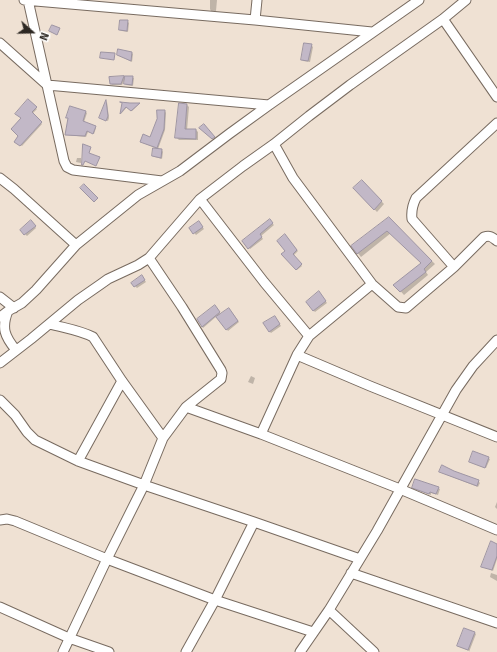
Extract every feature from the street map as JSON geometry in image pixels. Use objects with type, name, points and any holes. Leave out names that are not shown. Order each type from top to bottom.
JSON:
[{"type":"street","points":[[24,0],[255,20],[372,32]]},
{"type":"street","points":[[28,0],[64,161],[67,167],[73,170],[162,182]]},
{"type":"street","points":[[255,20],[257,0]]},
{"type":"street","points":[[0,318],[22,303],[36,290],[76,245],[138,195],[180,171],[269,105],[418,0]]},
{"type":"street","points":[[0,362],[50,324],[78,300],[108,279],[150,258],[200,199],[350,85],[466,0]]},
{"type":"street","points":[[443,18],[497,96]]},
{"type":"street","points":[[0,43],[47,85],[269,105]]},
{"type":"street","points":[[454,267],[412,219],[412,204],[416,198],[497,123]]},
{"type":"street","points":[[274,144],[293,178],[372,284],[398,307],[406,308],[454,267],[484,237],[492,237],[497,241]]},
{"type":"street","points":[[0,178],[76,245]]},
{"type":"street","points":[[200,199],[264,282],[309,336]]},
{"type":"street","points":[[63,652],[144,485],[163,438],[186,407],[221,379],[222,373],[186,313],[150,258]]},
{"type":"street","points":[[261,434],[296,355],[309,336],[372,284]]},
{"type":"street","points":[[0,297],[11,310]]},
{"type":"street","points":[[11,310],[4,320],[4,327],[8,342],[16,350]]},
{"type":"street","points":[[50,324],[86,333],[93,337],[122,381],[163,438]]},
{"type":"street","points":[[300,652],[329,610],[360,559],[456,390],[473,366],[497,340]]},
{"type":"street","points":[[296,355],[497,437]]},
{"type":"street","points":[[78,461],[122,381]]},
{"type":"street","points":[[0,400],[15,415],[27,432],[35,440],[78,461],[360,559]]},
{"type":"street","points":[[186,407],[261,434],[400,489],[497,530]]},
{"type":"street","points":[[0,520],[7,519],[15,521],[107,559],[215,600],[314,632]]},
{"type":"street","points":[[186,652],[215,600],[254,522]]},
{"type":"street","points":[[351,573],[497,623]]},
{"type":"street","points":[[0,607],[69,638],[109,652]]},
{"type":"street","points":[[329,610],[374,652]]},
{"type":"building","points":[[120,20],[128,20],[127,31],[119,30]]},
{"type":"building","points":[[52,25],[60,28],[57,35],[49,31]]},
{"type":"building","points":[[304,43],[312,44],[308,61],[301,60]]},
{"type":"building","points":[[118,49],[132,52],[131,61],[117,55]]},
{"type":"building","points":[[101,52],[115,53],[114,60],[100,58]]},
{"type":"building","points":[[124,76],[121,84],[110,84],[109,77]]},
{"type":"building","points":[[125,76],[133,76],[132,85],[124,84]]},
{"type":"building","points":[[28,99],[37,107],[32,112],[42,122],[20,146],[14,142],[18,136],[11,129],[21,118],[15,114]]},
{"type":"building","points":[[106,100],[108,116],[106,121],[99,118]]},
{"type":"building","points":[[120,102],[140,103],[131,111],[126,107],[120,114],[122,103]]},
{"type":"building","points":[[179,103],[187,104],[185,129],[196,129],[196,139],[175,138]]},
{"type":"building","points":[[70,106],[86,111],[83,121],[96,126],[93,134],[87,131],[85,136],[65,135],[68,118],[66,118]]},
{"type":"building","points":[[157,110],[165,110],[164,129],[157,148],[140,142],[143,134],[150,137],[157,119]]},
{"type":"building","points":[[204,124],[215,137],[212,139],[199,128]]},
{"type":"building","points":[[83,144],[91,147],[89,153],[100,157],[96,166],[85,161],[82,165]]},
{"type":"building","points":[[153,148],[162,149],[161,158],[152,156]]},
{"type":"building","points":[[362,180],[382,201],[374,210],[353,188]]},
{"type":"building","points":[[84,184],[98,198],[94,202],[80,188]]},
{"type":"building","points":[[389,217],[432,261],[424,269],[426,272],[400,292],[393,285],[421,263],[387,231],[357,254],[351,246]]},
{"type":"building","points":[[270,219],[273,223],[260,234],[262,237],[248,249],[242,241]]},
{"type":"building","points":[[31,220],[36,226],[24,235],[20,230]]},
{"type":"building","points":[[199,221],[203,227],[193,234],[189,228]]},
{"type":"building","points":[[285,234],[297,250],[293,254],[302,264],[296,270],[281,254],[285,251],[277,241]]},
{"type":"building","points":[[142,275],[145,280],[134,287],[131,283]]},
{"type":"building","points":[[319,291],[326,301],[313,311],[306,302]]},
{"type":"building","points":[[215,305],[220,312],[202,327],[197,319]]},
{"type":"building","points":[[229,308],[238,321],[226,330],[216,317]]},
{"type":"building","points":[[275,316],[280,324],[269,332],[263,323]]},
{"type":"building","points":[[473,451],[489,457],[485,468],[469,462]]},
{"type":"building","points":[[442,465],[479,480],[477,486],[439,472]]},
{"type":"building","points":[[415,479],[439,487],[436,494],[430,492],[429,494],[412,488]]},
{"type":"building","points":[[491,541],[497,544],[497,556],[492,570],[481,567]]},
{"type":"building","points":[[464,628],[475,632],[468,650],[457,646]]}]
